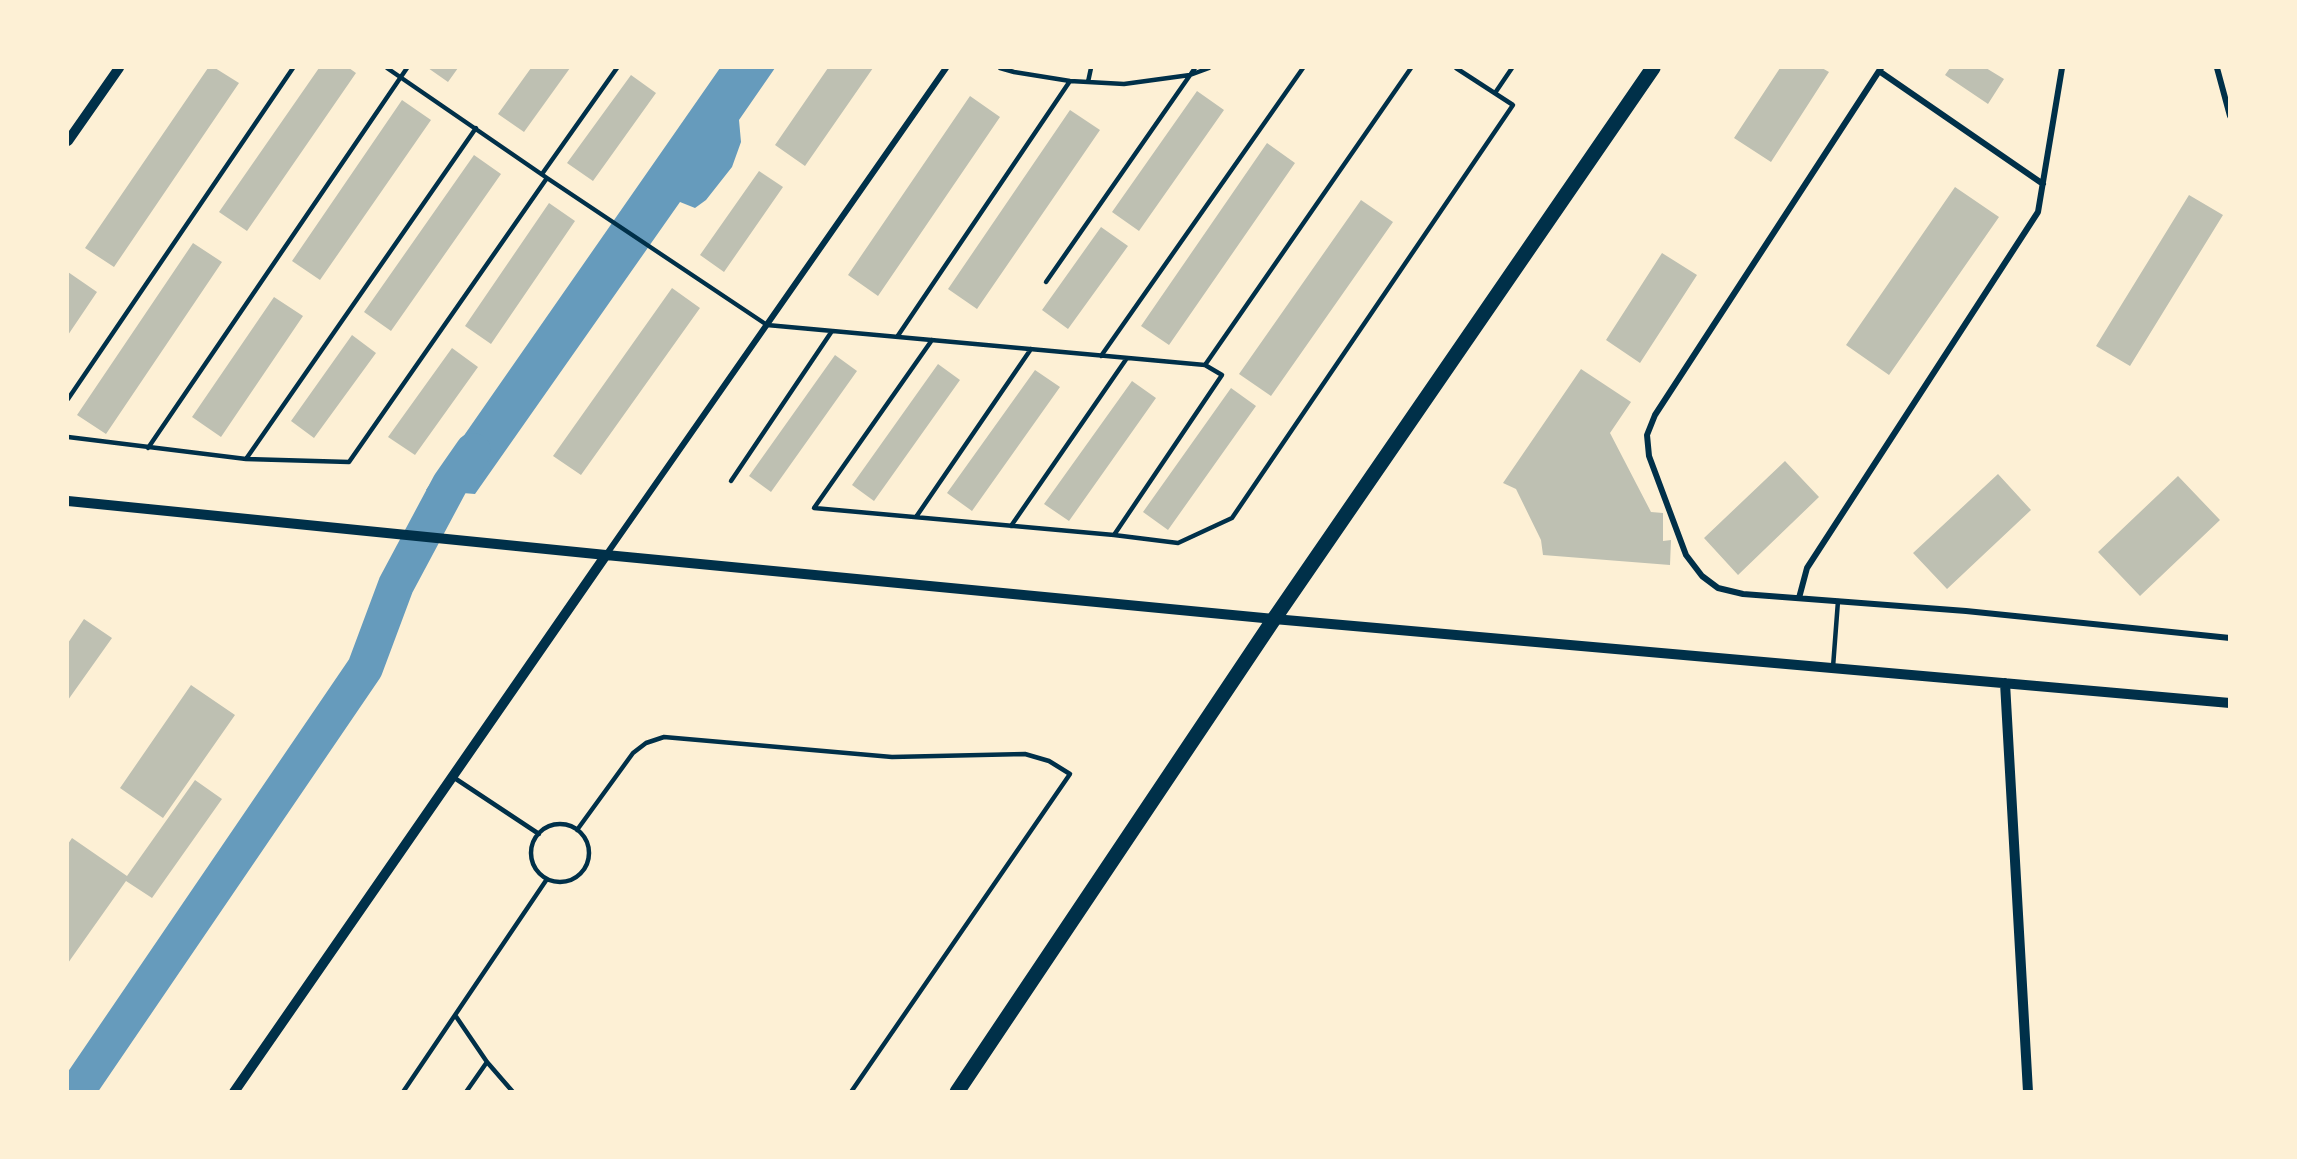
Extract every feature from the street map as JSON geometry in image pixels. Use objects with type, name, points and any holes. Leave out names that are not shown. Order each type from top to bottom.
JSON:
[{"type":"main road","points":[[957,1092],[1274,619],[1653,68]]},
{"type":"street","points":[[68,141],[119,68]]},
{"type":"street","points":[[234,1092],[946,68]]},
{"type":"street","points":[[1799,598],[1807,568],[2038,212],[2062,68]]},
{"type":"street","points":[[2217,68],[2229,116]]},
{"type":"street","points":[[2043,184],[1880,69],[1655,415],[1647,435],[1649,456],[1686,555],[1702,576],[1718,588],[1743,594],[1977,613],[2229,638]]},
{"type":"street","points":[[68,501],[1274,619],[2229,703]]},
{"type":"street","points":[[2005,683],[2028,1092]]},
{"type":"lane","points":[[68,399],[293,68]]},
{"type":"lane","points":[[387,68],[767,325],[1205,366],[1222,375],[1113,535]]},
{"type":"lane","points":[[148,448],[408,68]]},
{"type":"lane","points":[[68,437],[246,459],[349,462],[617,68]]},
{"type":"lane","points":[[1000,68],[1070,81],[1124,84],[1190,75],[1209,68]]},
{"type":"lane","points":[[1088,82],[1091,68]]},
{"type":"lane","points":[[1046,282],[1195,68]]},
{"type":"lane","points":[[1101,356],[1303,68]]},
{"type":"lane","points":[[1205,366],[1411,68]]},
{"type":"lane","points":[[932,340],[814,508],[1178,543],[1232,518],[1513,105],[1456,68]]},
{"type":"lane","points":[[1495,93],[1512,68]]},
{"type":"lane","points":[[897,337],[1070,81]]},
{"type":"lane","points":[[246,459],[476,128]]},
{"type":"lane","points":[[731,481],[832,331]]},
{"type":"lane","points":[[916,517],[1031,349]]},
{"type":"lane","points":[[1011,526],[1127,358]]},
{"type":"lane","points":[[1833,668],[1838,601]]},
{"type":"lane","points":[[578,830],[633,753],[646,743],[664,737],[892,756],[1025,754],[1049,761],[1070,774],[851,1092]]},
{"type":"lane","points":[[452,777],[539,834]]},
{"type":"lane","points":[[556,824],[578,830],[585,837],[589,846],[589,856],[582,873],[564,882],[547,879],[539,873],[531,854],[533,842],[539,834],[556,824]]},
{"type":"lane","points":[[403,1092],[547,879]]},
{"type":"lane","points":[[455,1015],[487,1062],[513,1092]]},
{"type":"lane","points":[[466,1092],[487,1062]]},
{"type":"water","points":[[720,68],[775,68],[739,120],[741,142],[732,167],[706,200],[695,208],[680,202],[475,494],[426,490]]},
{"type":"building","points":[[208,68],[215,68],[239,83],[114,267],[85,248]]},
{"type":"building","points":[[319,68],[349,68],[356,73],[247,231],[219,212]]},
{"type":"building","points":[[428,68],[458,68],[448,82]]},
{"type":"building","points":[[531,68],[570,68],[524,132],[498,114]]},
{"type":"building","points":[[828,68],[873,68],[805,166],[775,145]]},
{"type":"building","points":[[1780,68],[1822,68],[1829,72],[1771,162],[1734,138]]},
{"type":"building","points":[[1950,68],[1986,68],[2004,79],[1988,104],[1945,75]]},
{"type":"building","points":[[631,75],[656,93],[593,181],[567,163]]},
{"type":"building","points":[[1197,91],[1224,110],[1139,231],[1112,212]]},
{"type":"building","points":[[970,96],[1000,117],[878,296],[848,275]]},
{"type":"building","points":[[402,100],[431,120],[320,280],[292,261]]},
{"type":"building","points":[[1070,110],[1100,130],[977,309],[948,289]]},
{"type":"building","points":[[1267,143],[1295,163],[1169,345],[1141,326]]},
{"type":"building","points":[[474,155],[501,174],[391,331],[364,312]]},
{"type":"building","points":[[759,171],[783,187],[724,272],[700,255]]},
{"type":"building","points":[[1955,187],[1999,217],[1889,375],[1846,345]]},
{"type":"building","points":[[2189,195],[2223,215],[2130,366],[2096,346]]},
{"type":"building","points":[[1361,200],[1393,222],[1271,396],[1239,374]]},
{"type":"building","points":[[549,203],[575,221],[491,344],[465,326]]},
{"type":"building","points":[[1101,227],[1128,246],[1068,329],[1042,310]]},
{"type":"building","points":[[193,243],[222,262],[106,434],[77,415]]},
{"type":"building","points":[[1662,253],[1697,275],[1640,363],[1606,340]]},
{"type":"building","points":[[68,272],[97,292],[68,335]]},
{"type":"building","points":[[672,288],[700,308],[581,475],[553,456]]},
{"type":"building","points":[[274,297],[303,316],[221,437],[192,417]]},
{"type":"building","points":[[352,335],[376,353],[314,438],[291,421]]},
{"type":"building","points":[[452,348],[478,367],[415,455],[388,437]]},
{"type":"building","points":[[835,355],[857,371],[771,492],[749,476]]},
{"type":"building","points":[[938,364],[960,380],[874,501],[852,485]]},
{"type":"building","points":[[1581,369],[1631,402],[1610,433],[1651,512],[1663,513],[1663,541],[1671,540],[1670,565],[1543,555],[1541,540],[1516,489],[1503,483]]},
{"type":"building","points":[[1035,370],[1060,387],[972,511],[947,493]]},
{"type":"building","points":[[1132,381],[1156,398],[1069,521],[1044,504]]},
{"type":"building","points":[[1231,388],[1256,406],[1168,530],[1143,512]]},
{"type":"building","points":[[1785,461],[1819,497],[1738,575],[1704,538]]},
{"type":"building","points":[[1998,474],[2031,510],[1947,589],[1913,553]]},
{"type":"building","points":[[2178,476],[2220,520],[2140,596],[2098,552]]},
{"type":"building","points":[[84,619],[112,638],[68,700],[68,643]]},
{"type":"building","points":[[191,685],[235,715],[163,818],[120,788]]},
{"type":"building","points":[[195,780],[222,799],[152,898],[126,881],[68,963],[68,844],[72,838],[127,876]]},
{"type":"waterway","points":[[76,1092],[365,668],[396,585],[450,484],[473,451]]}]
